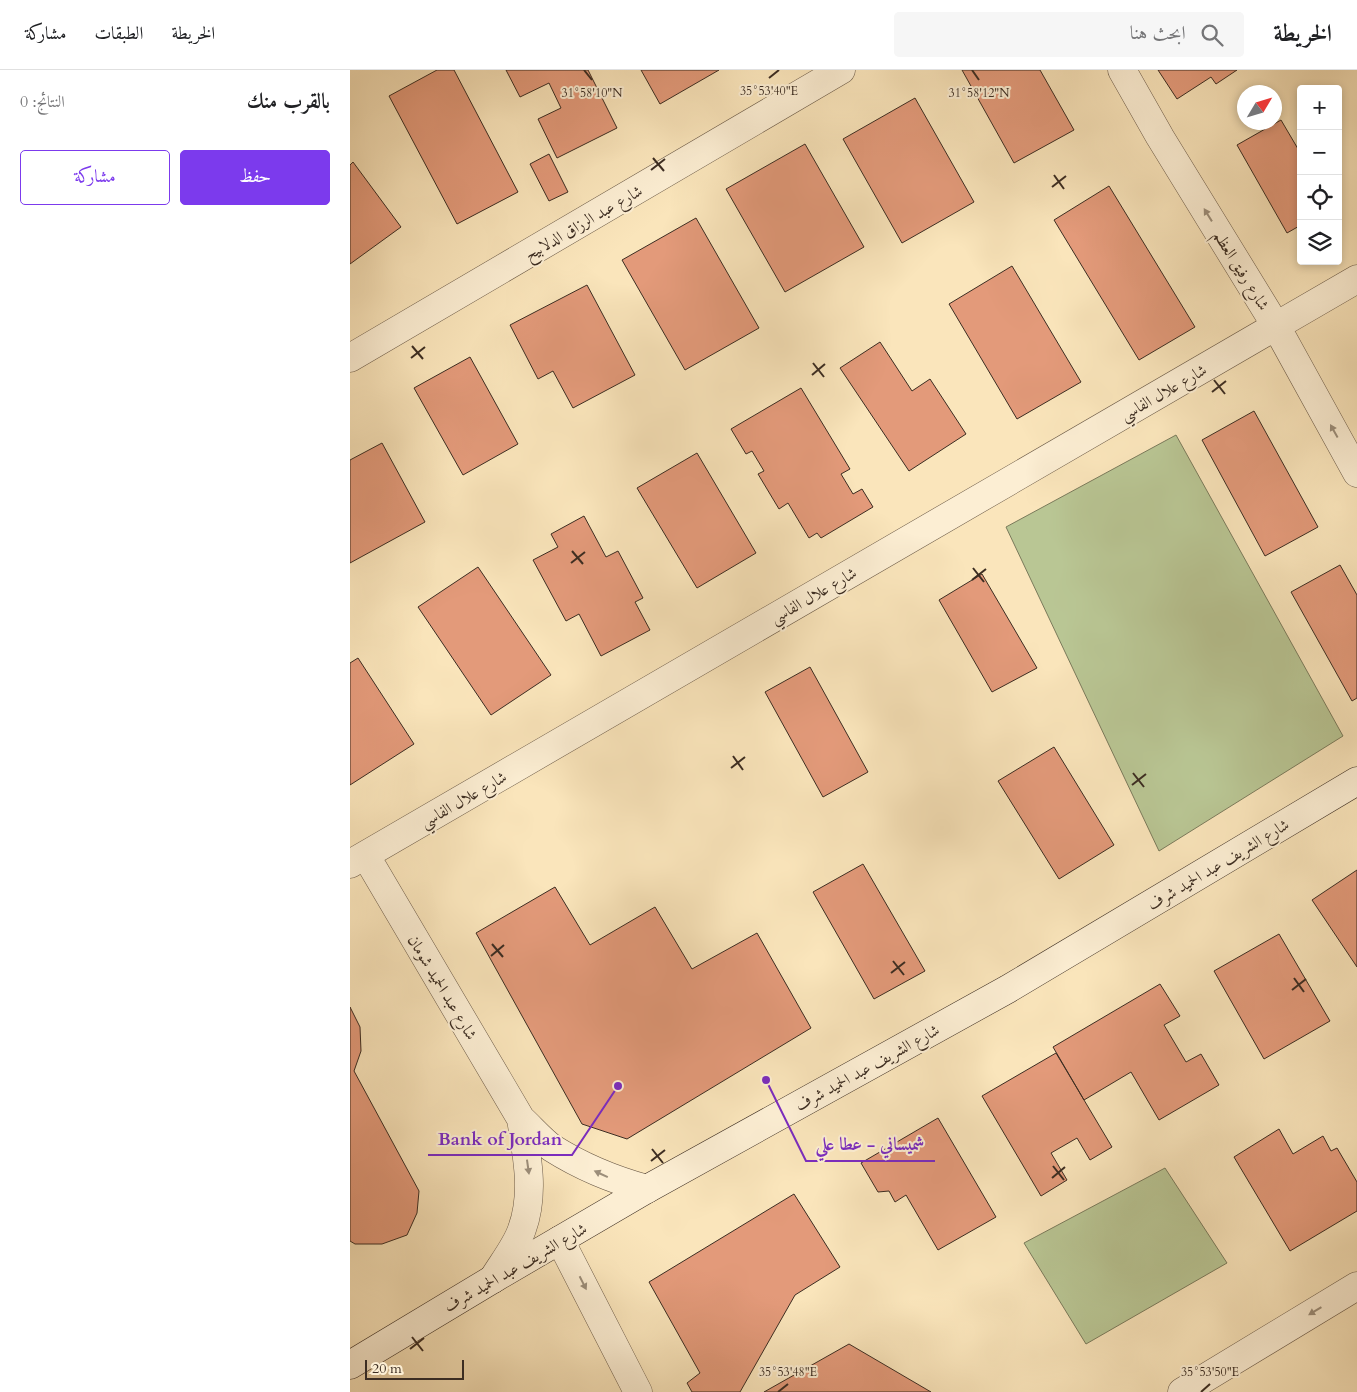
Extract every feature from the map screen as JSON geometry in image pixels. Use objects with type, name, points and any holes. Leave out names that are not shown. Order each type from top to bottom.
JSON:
[{"type":"street","name":"شارع عبد الرزاق الدلابيح","points":[[350,358],[841,70]]},
{"type":"street","name":"شارع رفيق العظم","points":[[1122,70],[1160,137],[1276,326],[1357,474]]},
{"type":"street","name":"شارع علال الفاسي","points":[[358,860],[1357,279]]},
{"type":"street","name":"شارع الشريف عبد الحميد شرف","points":[[350,1365],[647,1189],[1008,989],[1357,781]]},
{"type":"street","name":"شارع عبد الحميد شومان","points":[[358,860],[521,1119],[551,1147],[614,1180],[647,1189]]},
{"type":"street","name":"شارع عبد الحميد شومان","points":[[493,1279],[522,1230],[528,1206],[530,1174],[521,1119]]},
{"type":"street","points":[[560,1240],[638,1392]]},
{"type":"street","points":[[1182,1392],[1357,1286]]},
{"type":"green space","points":[[1176,435],[1343,736],[1159,851],[1006,527]]},
{"type":"green space","points":[[1165,1168],[1227,1263],[1086,1344],[1024,1243]]},
{"type":"building","points":[[437,70],[454,70],[518,192],[457,224],[389,96]]},
{"type":"building","points":[[506,70],[588,70],[617,128],[557,158],[538,119],[561,108],[549,83],[520,97]]},
{"type":"building","points":[[641,70],[719,70],[660,104]]},
{"type":"building","points":[[962,70],[1040,70],[1074,130],[1014,163]]},
{"type":"building","points":[[1158,70],[1237,70],[1216,84],[1211,77],[1177,99]]},
{"type":"building","points":[[915,98],[974,202],[902,243],[843,139]]},
{"type":"building","points":[[1282,122],[1297,147],[1297,227],[1287,233],[1237,145],[1263,130],[1282,130]]},
{"type":"building","points":[[805,144],[864,247],[785,292],[726,189]]},
{"type":"building","points":[[549,154],[568,192],[549,201],[530,164]]},
{"type":"building","points":[[353,162],[401,227],[350,264],[350,165]]},
{"type":"building","points":[[1109,186],[1195,327],[1139,360],[1054,220]]},
{"type":"building","points":[[696,218],[759,328],[685,370],[622,260]]},
{"type":"building","points":[[1012,266],[1081,382],[1017,419],[949,304]]},
{"type":"building","points":[[587,285],[635,375],[573,408],[553,371],[538,379],[510,325]]},
{"type":"building","points":[[880,342],[912,391],[930,379],[966,434],[909,471],[840,368]]},
{"type":"building","points":[[470,357],[518,444],[463,475],[414,388]]},
{"type":"building","points":[[801,388],[850,469],[841,474],[853,494],[862,489],[873,507],[821,538],[817,533],[809,538],[788,503],[779,509],[758,474],[764,471],[752,451],[746,454],[731,429]]},
{"type":"building","points":[[1254,411],[1318,527],[1265,556],[1202,440]]},
{"type":"building","points":[[382,443],[425,522],[350,563],[350,460]]},
{"type":"building","points":[[697,453],[756,553],[697,588],[637,488]]},
{"type":"building","points":[[584,516],[606,557],[618,551],[643,598],[635,602],[650,630],[601,656],[579,614],[566,621],[533,560],[558,547],[551,534]]},
{"type":"building","points":[[1340,565],[1357,595],[1357,698],[1352,701],[1291,592]]},
{"type":"building","points":[[478,567],[551,675],[491,715],[418,607]]},
{"type":"building","points":[[982,574],[1037,668],[992,692],[939,600]]},
{"type":"building","points":[[358,658],[414,744],[350,785],[350,663]]},
{"type":"building","points":[[810,667],[868,772],[823,797],[765,692]]},
{"type":"building","points":[[1054,747],[1114,845],[1059,879],[998,781]]},
{"type":"building","points":[[863,864],[925,971],[874,999],[813,892]]},
{"type":"building","points":[[1357,870],[1357,967],[1312,900]]},
{"type":"building","points":[[555,887],[590,945],[655,907],[692,969],[757,933],[811,1028],[627,1139],[582,1124],[476,933]]},
{"type":"building","points":[[1279,934],[1330,1021],[1264,1059],[1214,971]]},
{"type":"building","points":[[1160,984],[1180,1016],[1164,1025],[1186,1062],[1201,1054],[1219,1085],[1159,1120],[1131,1072],[1084,1100],[1053,1047]]},
{"type":"building","points":[[350,1007],[360,1027],[361,1051],[354,1071],[419,1191],[417,1213],[407,1235],[382,1244],[355,1244],[350,1241]]},
{"type":"building","points":[[1056,1053],[1112,1147],[1090,1160],[1077,1138],[1051,1153],[1067,1180],[1041,1196],[982,1096]]},
{"type":"building","points":[[938,1118],[996,1217],[938,1250],[906,1195],[895,1202],[889,1191],[878,1192],[861,1163]]},
{"type":"building","points":[[1279,1129],[1293,1154],[1323,1136],[1331,1151],[1337,1148],[1357,1182],[1357,1211],[1290,1251],[1234,1157]]},
{"type":"building","points":[[794,1194],[840,1267],[795,1295],[740,1392],[692,1392],[687,1383],[700,1373],[649,1282]]},
{"type":"building","points":[[849,1344],[931,1392],[764,1392]]},
{"type":"place","name":"شميساني - عطا علي","points":[[766,1080]]},
{"type":"place","name":"Bank of Jordan","points":[[618,1086]]}]
